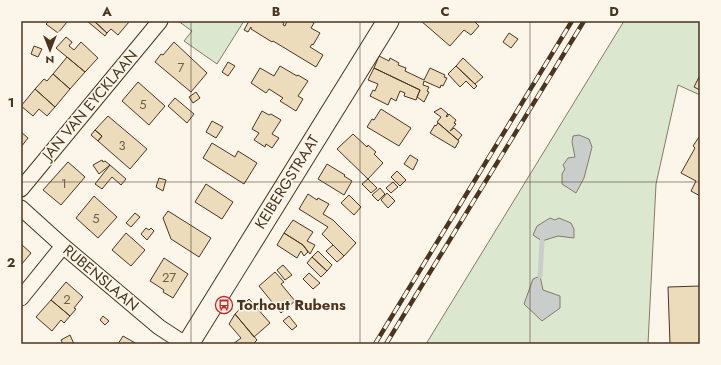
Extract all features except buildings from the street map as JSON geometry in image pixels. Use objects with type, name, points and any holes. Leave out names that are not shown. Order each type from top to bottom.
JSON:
[{"type":"street","name":"JAN VAN EYCKLAAN","points":[[21,189],[160,21]]},
{"type":"street","name":"KEIBERGSTRAAT","points":[[188,344],[388,21]]},
{"type":"street","name":"RUBENSLAAN","points":[[21,208],[63,246],[159,327],[185,344]]},
{"type":"street","points":[[21,298],[63,246]]},
{"type":"green space","points":[[178,21],[244,21],[217,64],[184,41],[192,31]]},
{"type":"green space","points":[[624,21],[700,21],[700,95],[678,85],[656,184],[648,344],[426,344]]},
{"type":"shaded area","points":[[579,135],[589,139],[592,147],[584,178],[576,193],[562,184],[562,174],[565,169],[563,165],[568,158],[575,157],[572,142],[573,136]]},
{"type":"shaded area","points":[[550,218],[555,220],[559,218],[571,223],[574,229],[574,238],[558,236],[542,241],[533,235],[537,226]]},
{"type":"shaded area","points":[[540,276],[543,290],[560,296],[560,308],[542,321],[524,304],[533,279]]},
{"type":"waterway","points":[[540,276],[542,241]]},
{"type":"railway","points":[[375,344],[572,21]]},
{"type":"railway","points":[[386,344],[584,21]]},
{"type":"place","name":"Torhout Rubens","points":[[224,305]]}]
